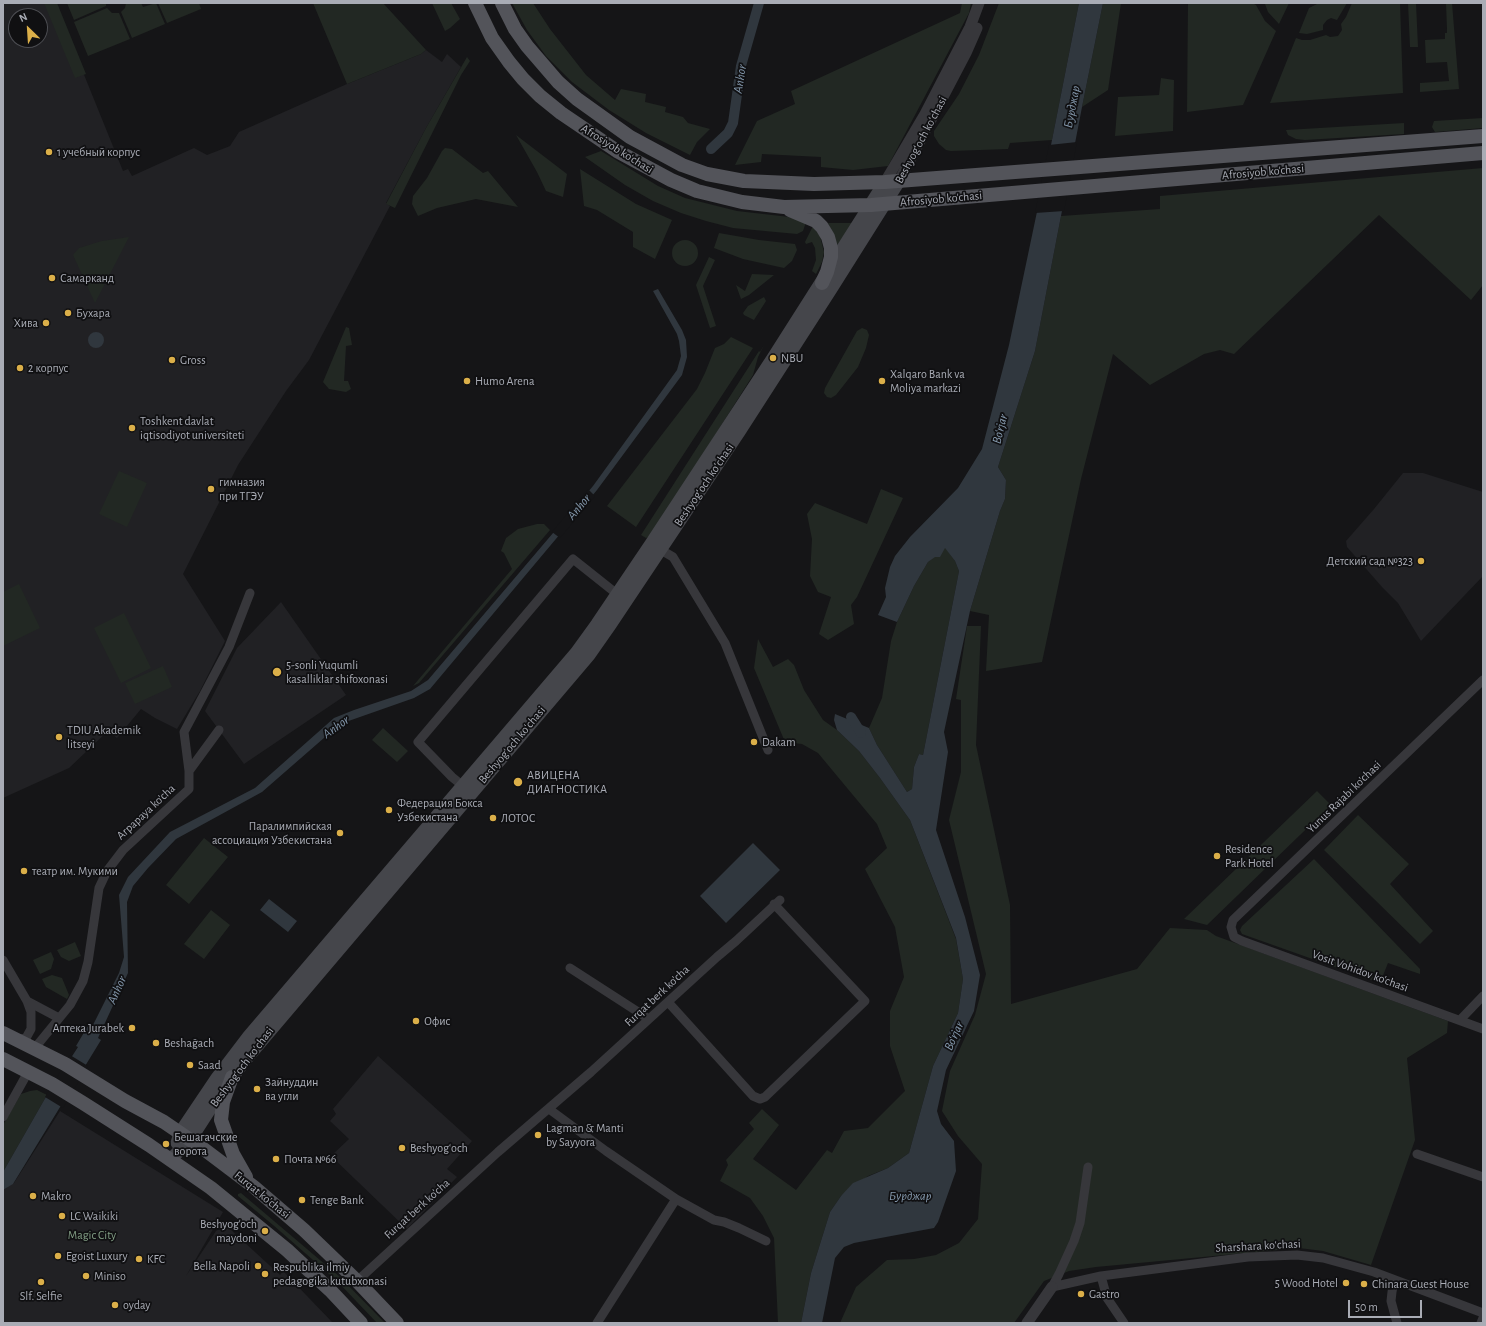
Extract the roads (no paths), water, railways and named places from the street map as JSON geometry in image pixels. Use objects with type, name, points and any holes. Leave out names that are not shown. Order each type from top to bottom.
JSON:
[{"type":"main road","name":"Afrosiyob ko'chasi","points":[[475,3],[492,38],[523,79],[540,96],[561,112],[604,143],[643,167],[697,191],[742,202],[784,208],[871,205],[1483,153]]},
{"type":"main road","name":"Afrosiyob ko'chasi","points":[[502,3],[515,28],[527,46],[558,82],[577,100],[630,137],[682,165],[707,174],[744,181],[814,184],[892,181],[1483,136]]},
{"type":"main road","name":"Beshyogʻoch koʻchasi","points":[[185,1137],[221,1073],[249,1036],[576,653],[617,594],[656,547],[739,432],[886,204],[892,181]]},
{"type":"main road","name":"Beshyogʻoch koʻchasi","points":[[170,1159],[185,1137],[266,1035],[589,655],[871,205],[892,181]]},
{"type":"main road","points":[[784,208],[816,221],[826,232],[831,244],[831,257],[822,283]]},
{"type":"main road","name":"Furqat ko'chasi","points":[[3,1033],[83,1074],[185,1137],[254,1187],[304,1230],[357,1281],[397,1323]]},
{"type":"main road","points":[[3,1058],[52,1084],[170,1159],[222,1196],[288,1250],[325,1285],[361,1323]]},
{"type":"main road","points":[[232,1077],[223,1102],[221,1120],[225,1135],[237,1163],[244,1175],[254,1187]]},
{"type":"street","name":"Beshyogʻoch koʻchasi","points":[[892,181],[970,27],[979,3]]},
{"type":"street","name":"Beshyogʻoch koʻchasi","points":[[892,181],[966,53],[979,25],[986,3]]},
{"type":"street","points":[[656,547],[673,557],[725,643],[768,750]]},
{"type":"street","points":[[462,786],[418,742],[573,559],[617,594]]},
{"type":"street","name":"Arpapaya ko'cha","points":[[34,1049],[70,1005],[83,981],[87,969],[98,895],[104,876],[123,850],[189,789],[189,772],[184,732],[229,647],[250,593]]},
{"type":"street","name":"Yunus Rajabi ko'chasi","points":[[1232,933],[1231,926],[1233,920],[1482,682]]},
{"type":"street","points":[[189,772],[219,730]]},
{"type":"street","name":"Furqat berk ko'cha","points":[[357,1281],[498,1152],[591,1072],[777,902],[865,1001],[765,1097],[760,1099],[753,1096],[668,1002]]},
{"type":"street","name":"Vosit Vohidov ko'chasi","points":[[1232,933],[1235,938],[1242,941],[1483,1029]]},
{"type":"street","points":[[3,960],[27,1001],[30,1012],[31,1029],[26,1038],[16,1040]]},
{"type":"street","points":[[570,968],[649,1019]]},
{"type":"street","points":[[1460,1020],[1483,996]]},
{"type":"street","points":[[27,1001],[58,1018]]},
{"type":"street","points":[[3,1117],[28,1072]]},
{"type":"street","points":[[549,1109],[606,1151],[676,1199],[714,1220],[734,1226],[766,1241]]},
{"type":"street","points":[[1417,1154],[1483,1177]]},
{"type":"street","points":[[1027,1323],[1052,1288],[1071,1247],[1080,1223],[1088,1167]]},
{"type":"street","points":[[597,1323],[676,1199]]},
{"type":"street","name":"Sharshara koʻchasi","points":[[1052,1288],[1101,1276],[1234,1259],[1297,1255],[1322,1258],[1374,1272],[1394,1281],[1483,1313]]},
{"type":"street","points":[[1101,1276],[1107,1298],[1124,1323]]},
{"type":"street","points":[[1394,1281],[1391,1301],[1397,1323]]},
{"type":"street","points":[[1481,1323],[1483,1318]]},
{"type":"water","name":"Бурджар","points":[[1079,3],[1103,3],[1035,351],[998,467],[1006,480],[1005,499],[970,611],[944,732],[948,752],[936,830],[965,917],[980,975],[974,1011],[946,1070],[937,1111],[941,1124],[954,1141],[956,1171],[938,1222],[934,1228],[854,1243],[844,1247],[835,1258],[822,1323],[801,1323],[811,1273],[830,1212],[841,1196],[853,1183],[888,1168],[909,1153],[933,1066],[958,1013],[963,979],[956,938],[910,820],[859,751],[837,730],[834,720],[835,714],[869,728],[877,745],[907,792],[912,789],[914,767],[919,754],[923,755],[959,571],[955,561],[945,548],[940,557],[935,557],[928,562],[914,586],[897,622],[878,615],[886,597],[885,588],[890,567],[895,556],[910,537],[958,488],[982,449],[1009,345]]},
{"type":"water","name":"Anhor","points":[[658,289],[682,330],[686,340],[687,357],[682,375],[597,490],[430,689],[414,698],[340,724],[262,792],[176,839],[133,886],[127,902],[128,973],[98,1038],[101,1040],[13,1184],[3,1190],[3,1172],[47,1095],[78,1047],[76,1046],[89,1024],[93,1025],[119,973],[124,957],[119,895],[128,877],[170,832],[255,788],[334,718],[411,691],[428,680],[593,486],[677,370],[681,356],[679,341],[677,334],[653,291]]},
{"type":"water","points":[[96,332],[103,337],[104,340],[99,347],[96,348],[89,343],[88,340],[93,333]]},
{"type":"water","points":[[753,843],[780,870],[726,923],[700,896]]},
{"type":"water","points":[[269,899],[297,921],[288,932],[260,910]]},
{"type":"waterway","name":"Anhor","points":[[711,149],[728,133],[733,123],[741,66],[759,3]]},
{"type":"waterway","name":"Bo‘rjar","points":[[851,717],[861,733]]},
{"type":"place","name":"1 учебный корпус","points":[[49,152]]},
{"type":"place","name":"Самарканд","points":[[52,278]]},
{"type":"place","name":"Бухара","points":[[68,313]]},
{"type":"place","name":"Хива","points":[[46,323]]},
{"type":"place","name":"NBU","points":[[773,358]]},
{"type":"place","name":"Gross","points":[[172,360]]},
{"type":"place","name":"2 корпус","points":[[20,368]]},
{"type":"place","name":"Humo Arena","points":[[467,381]]},
{"type":"place","name":"Xalqaro Bank va Moliya markazi","points":[[882,381]]},
{"type":"place","name":"Toshkent davlat iqtisodiyot universiteti","points":[[132,428]]},
{"type":"place","name":"гимназия при ТГЭУ","points":[[211,489]]},
{"type":"place","name":"Детский сад №323","points":[[1421,561]]},
{"type":"place","name":"5-sonli Yuqumli kasalliklar shifoxonasi","points":[[277,672]]},
{"type":"place","name":"TDIU Akademik litseyi","points":[[59,737]]},
{"type":"place","name":"Dakam","points":[[754,742]]},
{"type":"place","name":"АВИЦЕНА ДИАГНОСТИКА","points":[[518,782]]},
{"type":"place","name":"Федерация Бокса Узбекистана","points":[[389,810]]},
{"type":"place","name":"ЛОТОС","points":[[493,818]]},
{"type":"place","name":"Паралимпийская ассоциация Узбекистана","points":[[340,833]]},
{"type":"place","name":"Residence Park Hotel","points":[[1217,856]]},
{"type":"place","name":"театр им. Мукими","points":[[24,871]]},
{"type":"place","name":"Офис","points":[[416,1021]]},
{"type":"place","name":"Аптека Jurabek","points":[[132,1028]]},
{"type":"place","name":"Beshağach","points":[[156,1043]]},
{"type":"place","name":"Saad","points":[[190,1065]]},
{"type":"place","name":"Зайнуддин ва угли","points":[[257,1089]]},
{"type":"place","name":"Lagman & Manti by Sayyora","points":[[538,1135]]},
{"type":"place","name":"Бешагачские ворота","points":[[166,1144]]},
{"type":"place","name":"Beshyogʻoch","points":[[402,1148]]},
{"type":"place","name":"Почта №66","points":[[276,1159]]},
{"type":"place","name":"Makro","points":[[33,1196]]},
{"type":"place","name":"Tenge Bank","points":[[302,1200]]},
{"type":"place","name":"LC Waikiki","points":[[62,1216]]},
{"type":"place","name":"Beshyog'och maydoni","points":[[265,1231]]},
{"type":"place","name":"Egoist Luxury","points":[[58,1256]]},
{"type":"place","name":"KFC","points":[[139,1259]]},
{"type":"place","name":"Bella Napoli","points":[[258,1266]]},
{"type":"place","name":"Respublika ilmiy pedagogika kutubxonasi","points":[[265,1274]]},
{"type":"place","name":"Miniso","points":[[86,1276]]},
{"type":"place","name":"Slf. Selfie","points":[[41,1282]]},
{"type":"place","name":"5 Wood Hotel","points":[[1346,1283]]},
{"type":"place","name":"Chinara Guest House","points":[[1364,1284]]},
{"type":"place","name":"Gastro","points":[[1081,1294]]},
{"type":"place","name":"oyday","points":[[115,1305]]},
{"type":"park label","name":"Magic City","points":[[92,1235]]}]
